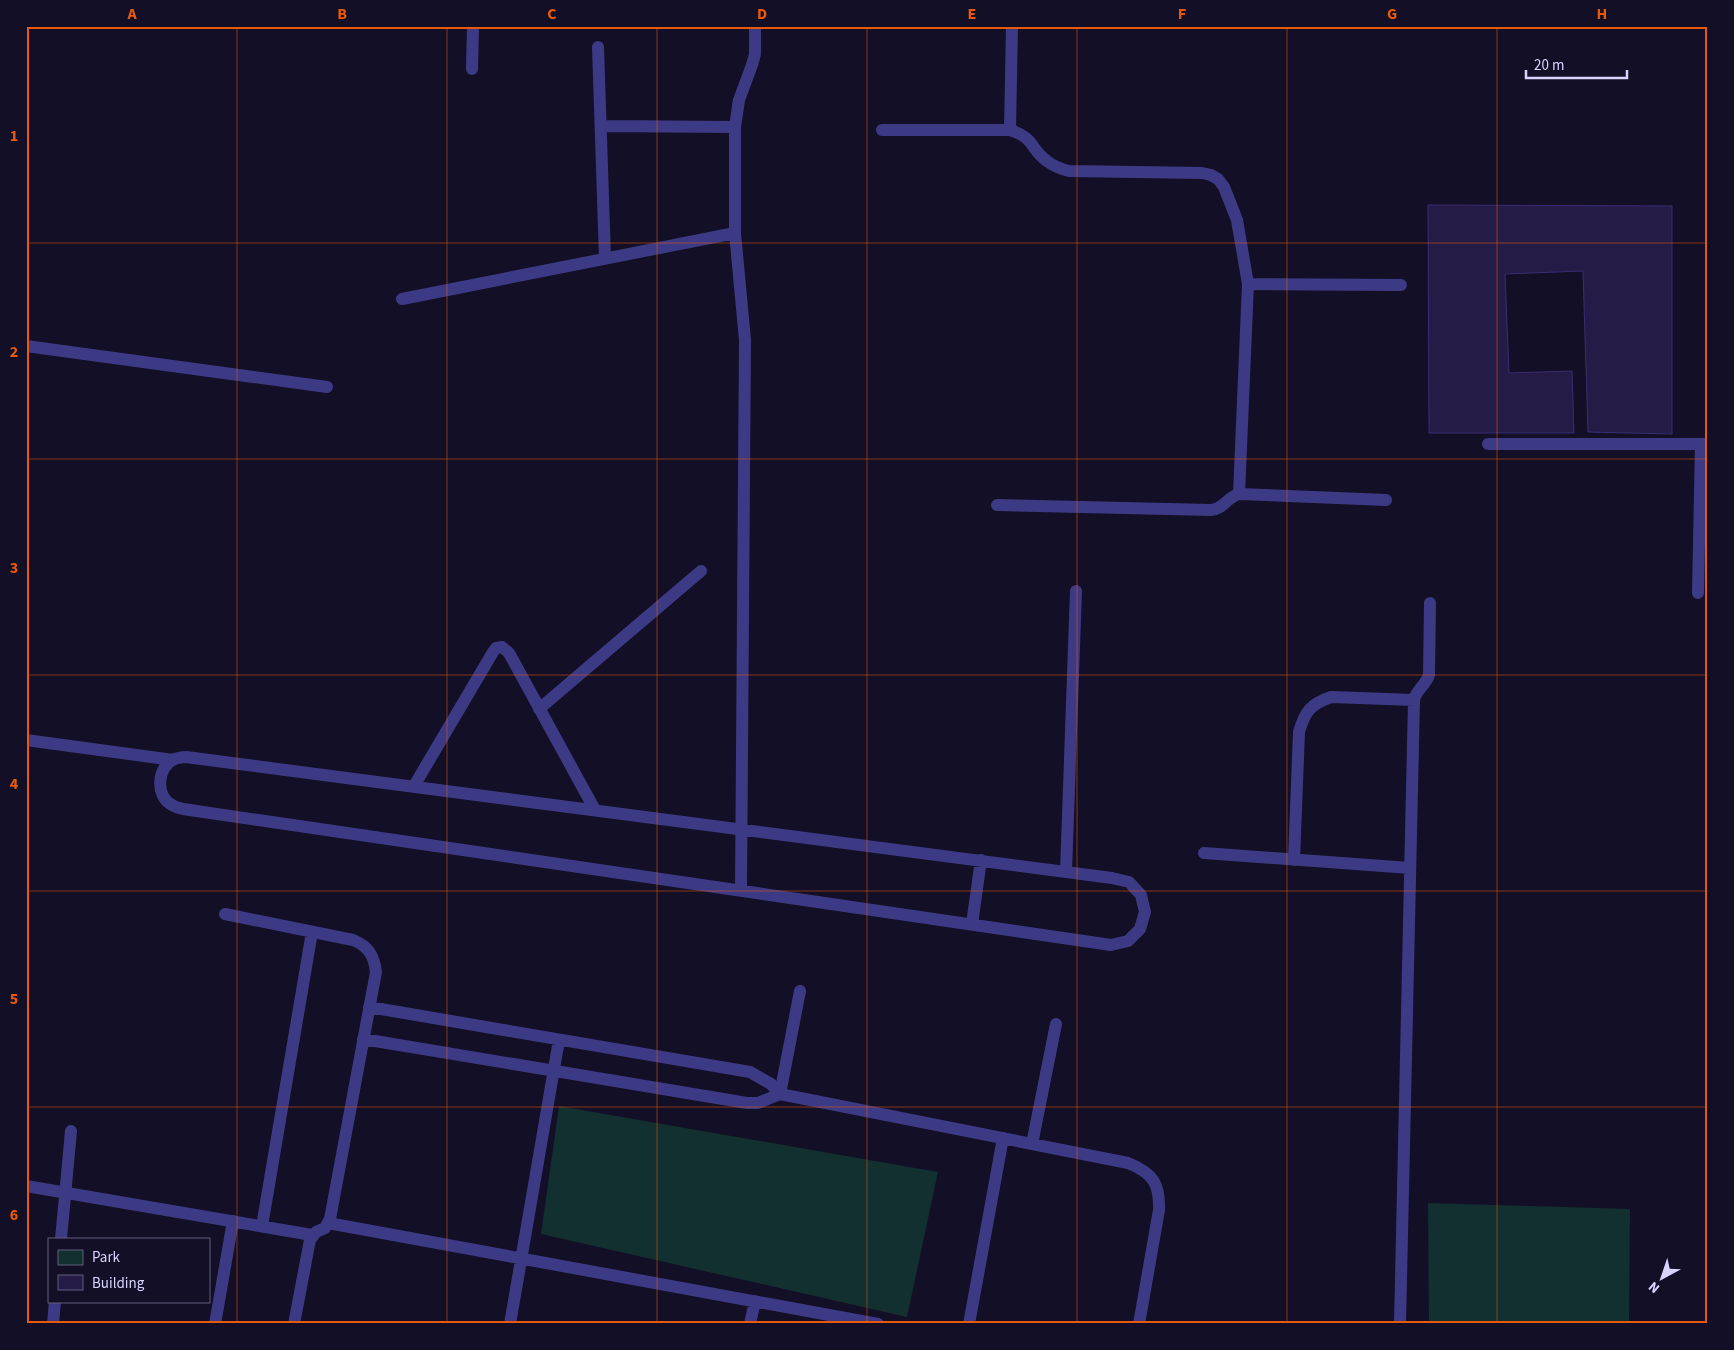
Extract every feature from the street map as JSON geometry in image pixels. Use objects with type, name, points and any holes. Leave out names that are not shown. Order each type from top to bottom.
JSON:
[{"type":"lane","points":[[472,69],[473,26]]},
{"type":"lane","points":[[741,890],[745,340],[735,233],[735,127],[741,93],[755,54],[755,26]]},
{"type":"lane","points":[[1010,130],[1012,26]]},
{"type":"lane","points":[[598,47],[605,258]]},
{"type":"lane","points":[[601,126],[735,127]]},
{"type":"lane","points":[[882,130],[1010,130],[1030,140],[1045,160],[1056,167],[1069,171],[1202,173],[1211,174],[1218,179],[1224,186],[1237,220],[1248,284],[1239,494]]},
{"type":"lane","points":[[402,299],[735,233]]},
{"type":"lane","points":[[1248,284],[1401,285]]},
{"type":"lane","points":[[26,346],[327,387]]},
{"type":"lane","points":[[1488,444],[1704,444],[1698,593]]},
{"type":"lane","points":[[997,505],[1211,510],[1222,507],[1229,498],[1239,494],[1386,500]]},
{"type":"lane","points":[[539,709],[701,571]]},
{"type":"lane","points":[[1066,872],[1076,591]]},
{"type":"lane","points":[[1400,1324],[1414,700],[1415,695],[1425,684],[1429,676],[1430,603]]},
{"type":"lane","points":[[414,786],[493,652],[496,648],[502,647],[509,653],[595,810]]},
{"type":"lane","points":[[1294,860],[1299,732],[1309,708],[1319,701],[1331,697],[1414,700]]},
{"type":"lane","points":[[26,740],[173,760]]},
{"type":"lane","points":[[186,756],[742,829],[1112,878],[1129,882],[1141,896],[1145,912],[1140,929],[1128,941],[1111,945],[183,809],[170,805],[162,794],[160,781],[164,768],[173,760],[186,756]]},
{"type":"lane","points":[[1204,854],[1410,868]]},
{"type":"lane","points":[[972,924],[981,860]]},
{"type":"lane","points":[[26,1186],[312,1235],[325,1228],[328,1223],[376,972],[375,961],[362,944],[353,940],[225,914]]},
{"type":"lane","points":[[262,1226],[312,932]]},
{"type":"lane","points":[[780,1094],[800,991]]},
{"type":"lane","points":[[369,1007],[750,1072],[771,1084],[780,1094]]},
{"type":"lane","points":[[1032,1144],[1056,1024]]},
{"type":"lane","points":[[363,1039],[747,1103],[758,1103],[780,1094],[1128,1163],[1142,1169],[1154,1180],[1159,1194],[1159,1210],[1139,1324]]},
{"type":"lane","points":[[510,1324],[523,1258],[559,1040]]},
{"type":"lane","points":[[61,1238],[71,1130]]},
{"type":"lane","points":[[969,1324],[1003,1138]]},
{"type":"lane","points":[[215,1324],[233,1221]]},
{"type":"lane","points":[[328,1223],[878,1324]]},
{"type":"lane","points":[[294,1324],[312,1235]]},
{"type":"lane","points":[[750,1324],[755,1301]]},
{"type":"lane","points":[[53,1324],[55,1302]]},
{"type":"green space","points":[[559,1106],[938,1172],[907,1317],[541,1234]]},
{"type":"green space","points":[[1428,1203],[1630,1209],[1629,1324],[1429,1324]]},
{"type":"building","points":[[1428,205],[1672,206],[1672,434],[1588,432],[1583,271],[1505,274],[1509,373],[1572,371],[1574,433],[1429,433]]}]
